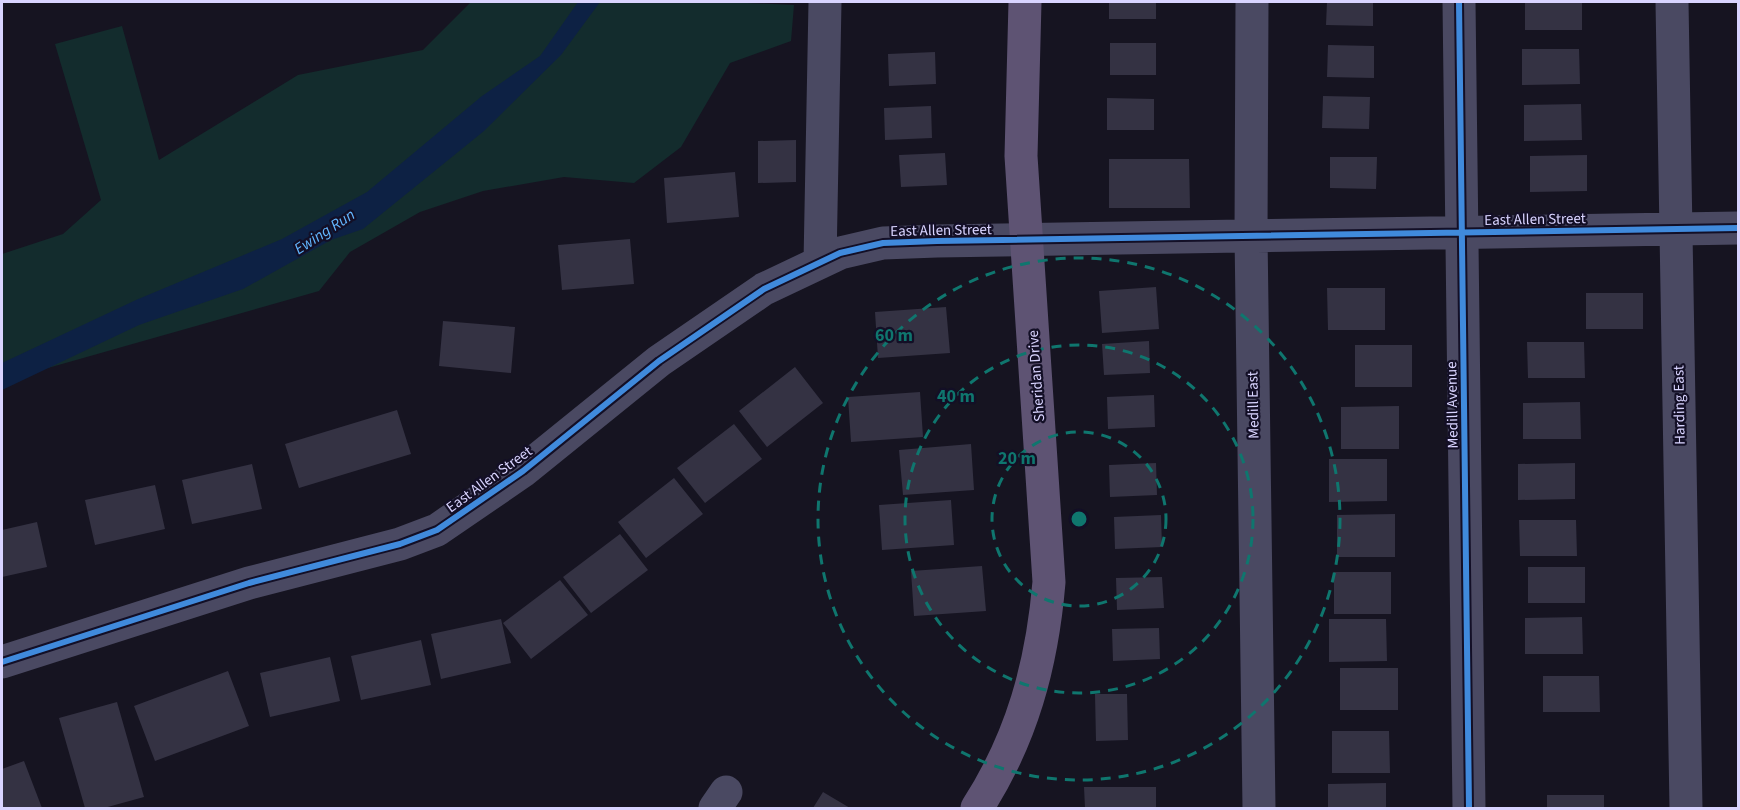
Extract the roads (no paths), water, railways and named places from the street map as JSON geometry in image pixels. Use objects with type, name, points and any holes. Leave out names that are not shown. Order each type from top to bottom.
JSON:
[{"type":"main road","name":"Sheridan Drive","points":[[977,808],[999,769],[1026,708],[1047,615],[1048,549],[1021,156],[1025,2]]},
{"type":"street","points":[[820,262],[825,2]]},
{"type":"street","name":"Medill East","points":[[1252,2],[1251,235],[1259,808]]},
{"type":"street","name":"Medill Avenue","points":[[1458,2],[1469,808]]},
{"type":"street","name":"Harding East","points":[[1672,2],[1686,808]]},
{"type":"street","name":"East Allen Street","points":[[2,662],[249,583],[400,544],[437,530],[523,471],[659,361],[728,311],[764,289],[840,253],[883,243],[1738,228]]},
{"type":"water","name":"Ewing Run","points":[[578,2],[600,2],[561,55],[484,131],[363,229],[331,240],[243,289],[139,325],[2,390],[2,363],[136,300],[282,239],[367,192],[482,96],[540,56]]}]
